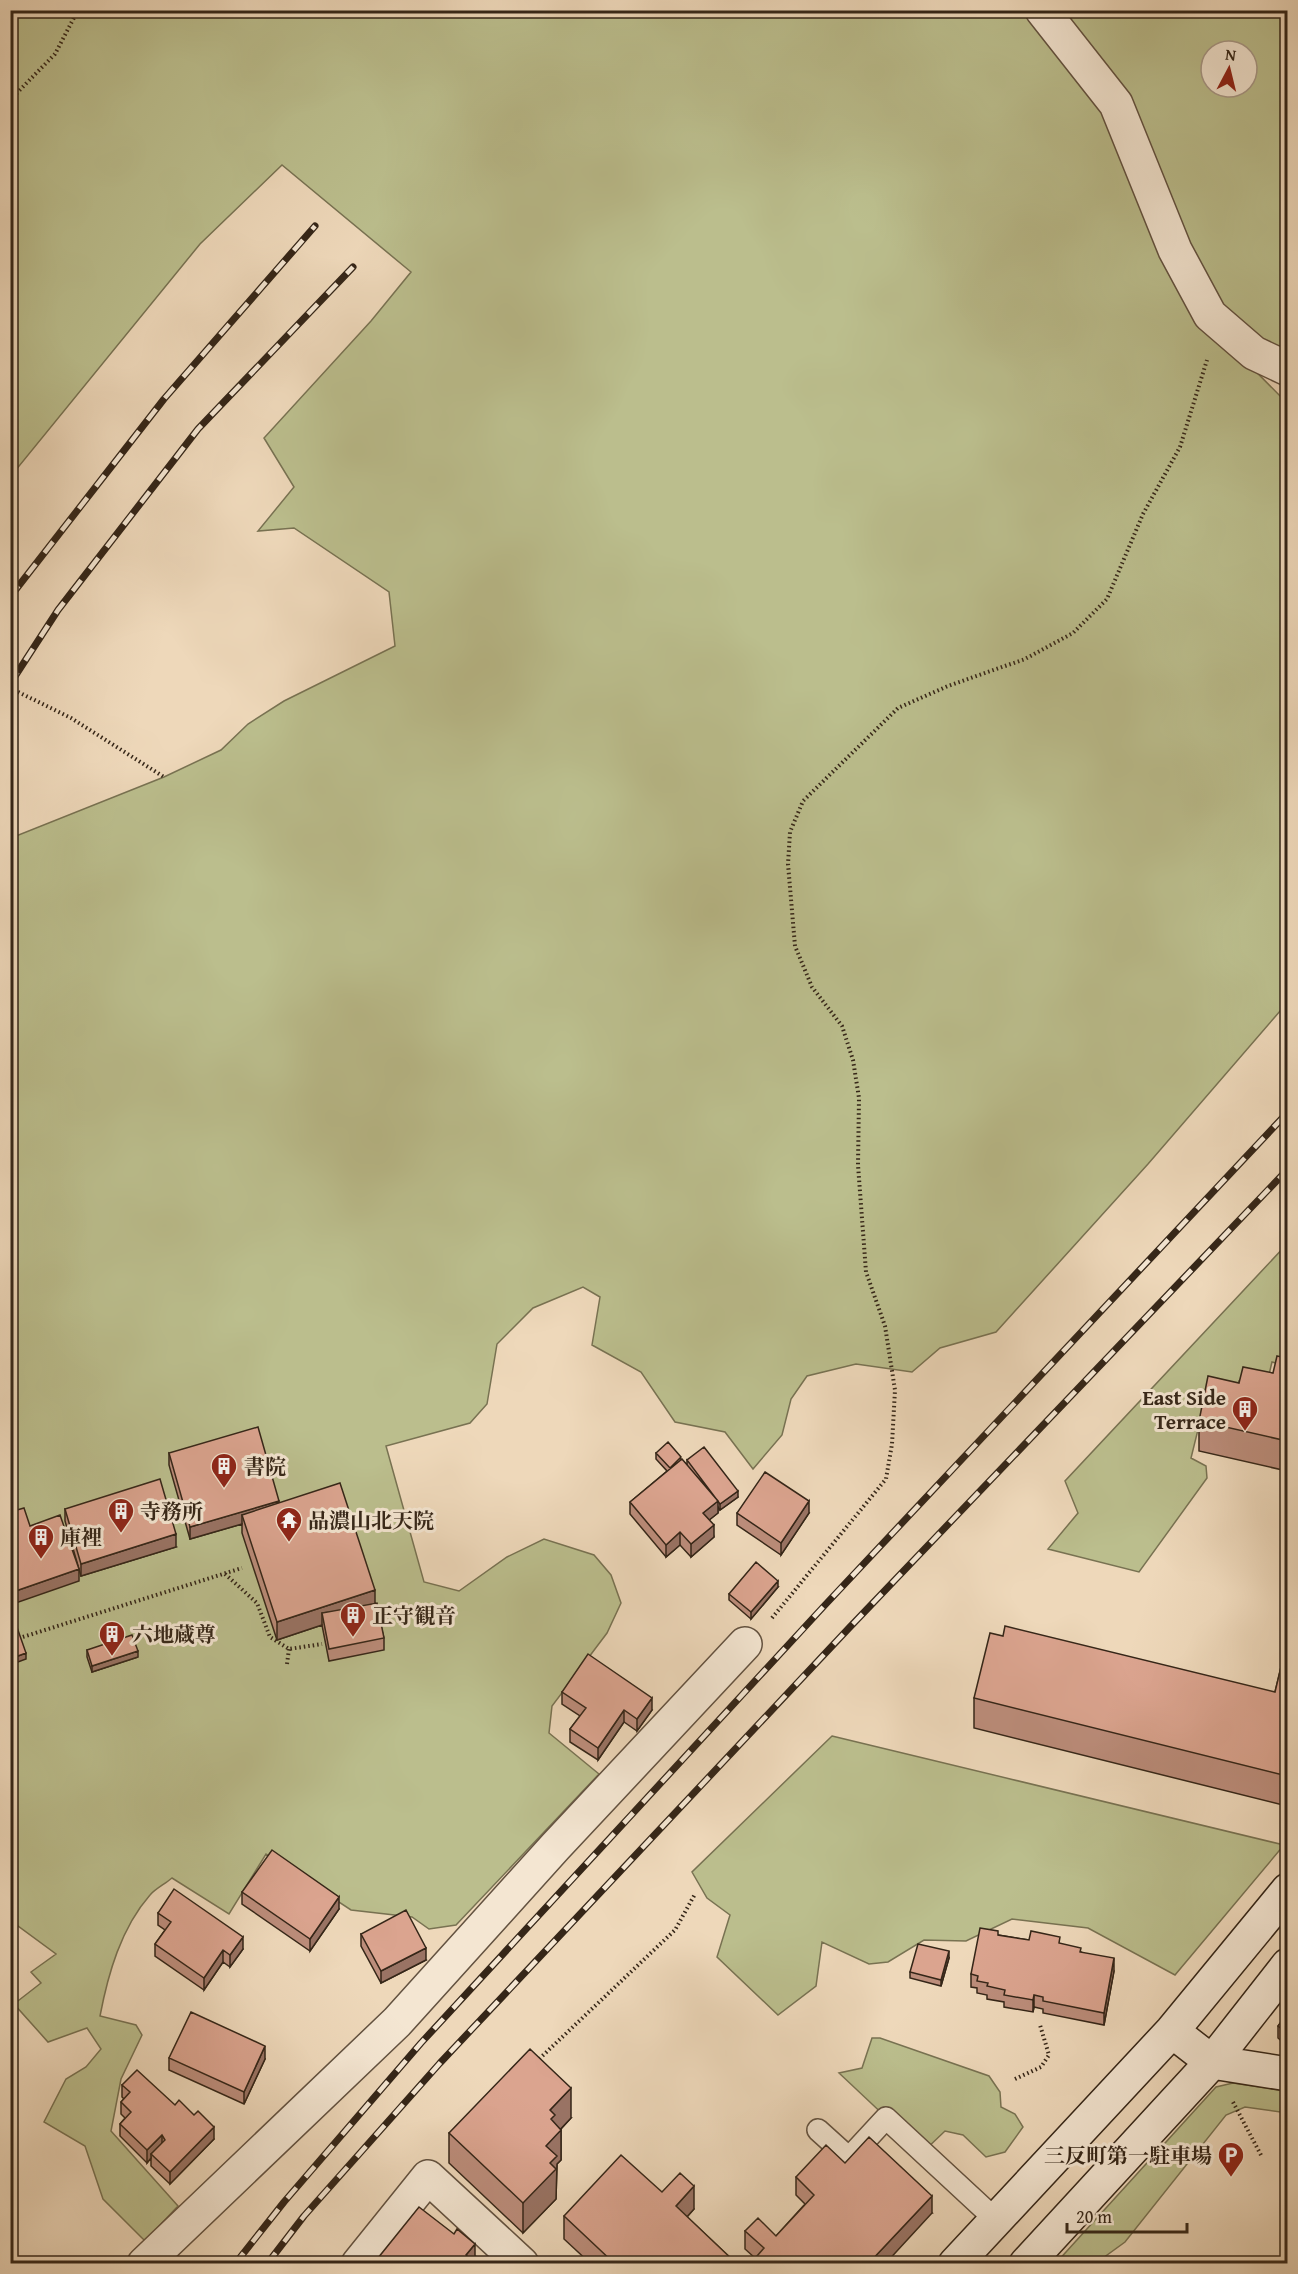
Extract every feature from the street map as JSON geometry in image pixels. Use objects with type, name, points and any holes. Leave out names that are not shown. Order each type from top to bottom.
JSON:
[{"type":"street","points":[[1042,10],[1116,104],[1175,250],[1210,315],[1254,353],[1287,369]]},
{"type":"street","points":[[144,2264],[397,2022],[555,1847],[745,1644]]},
{"type":"street","points":[[955,2264],[1172,2031],[1287,1890]]},
{"type":"street","points":[[1026,2264],[1212,2062],[1287,1965]]},
{"type":"street","points":[[1172,2031],[1212,2062],[1287,2074]]},
{"type":"street","points":[[358,2264],[428,2177],[522,2264]]},
{"type":"lane","points":[[818,2130],[849,2158],[886,2118],[996,2220]]},
{"type":"path","points":[[10,100],[55,54],[78,10]]},
{"type":"path","points":[[745,1644],[754,1639],[886,1479],[892,1444],[895,1390],[885,1326],[866,1272],[858,1165],[859,1098],[853,1060],[842,1026],[812,987],[795,946],[788,864],[790,832],[803,801],[898,708],[948,686],[1025,659],[1073,633],[1107,599],[1143,514],[1180,447],[1203,368],[1215,343],[1226,328]]},
{"type":"path","points":[[10,688],[71,718],[164,777]]},
{"type":"path","points":[[10,1641],[242,1568]]},
{"type":"path","points":[[224,1574],[257,1603],[270,1637],[289,1649],[322,1644]]},
{"type":"path","points":[[286,1664],[289,1649]]},
{"type":"path","points":[[531,2067],[675,1930],[695,1894]]},
{"type":"path","points":[[1015,2079],[1041,2067],[1049,2055],[1040,2025]]},
{"type":"path","points":[[1236,2110],[1262,2157]]},
{"type":"green space","points":[[11,11],[1033,11],[1097,96],[1205,320],[1287,403],[1287,1003],[1148,1164],[996,1332],[940,1348],[912,1372],[856,1364],[807,1376],[791,1399],[782,1435],[753,1469],[725,1432],[675,1422],[641,1372],[592,1345],[600,1297],[583,1287],[533,1308],[497,1344],[487,1404],[470,1423],[386,1446],[424,1582],[459,1591],[507,1557],[544,1539],[594,1555],[611,1575],[621,1603],[607,1633],[552,1706],[549,1733],[599,1774],[456,1925],[429,1929],[412,1917],[351,1910],[266,1854],[229,1914],[172,1878],[152,1893],[131,1922],[117,1952],[100,2016],[136,2025],[142,2035],[121,2079],[111,2131],[178,2206],[145,2241],[103,2199],[85,2146],[44,2122],[66,2079],[86,2067],[101,2049],[87,2028],[48,2042],[14,2004],[41,1983],[31,1972],[56,1954],[10,1920],[11,838],[164,777],[221,750],[248,724],[284,701],[395,646],[389,592],[294,528],[258,531],[294,487],[264,438],[371,321],[411,272],[282,165],[200,244],[11,476]]},
{"type":"green space","points":[[1054,11],[1287,11],[1287,361],[1231,324]]},
{"type":"green space","points":[[1287,1244],[1287,1366],[1272,1362],[1266,1387],[1239,1381],[1232,1406],[1205,1401],[1191,1458],[1206,1466],[1207,1478],[1139,1572],[1048,1549],[1078,1513],[1065,1481]]},
{"type":"green space","points":[[832,1736],[1284,1845],[1175,1975],[1088,1928],[1012,1919],[966,1941],[924,1940],[888,1962],[869,1964],[822,1942],[816,1986],[778,2015],[717,1957],[730,1915],[707,1898],[692,1872]]},
{"type":"green space","points":[[872,2038],[880,2038],[989,2076],[1000,2092],[1001,2107],[1015,2114],[1023,2127],[1005,2152],[986,2157],[963,2135],[945,2131],[923,2152],[839,2073],[862,2068]]},
{"type":"green space","points":[[1233,2083],[1287,2091],[1287,2113],[1245,2107],[1226,2115],[1125,2242],[1096,2263],[1056,2263],[1216,2087]]},
{"type":"building","points":[[1277,1356],[1287,1358],[1287,1441],[1199,1421],[1208,1376],[1239,1383],[1243,1367],[1273,1373]]},
{"type":"building","name":"書院","points":[[258,1427],[279,1501],[190,1527],[169,1453]]},
{"type":"building","points":[[668,1442],[681,1457],[670,1468],[656,1453]]},
{"type":"building","points":[[704,1447],[738,1491],[720,1504],[687,1460]]},
{"type":"building","points":[[682,1459],[718,1501],[703,1513],[714,1525],[691,1544],[680,1532],[666,1545],[630,1502]]},
{"type":"building","points":[[765,1472],[809,1501],[781,1543],[737,1513]]},
{"type":"building","name":"寺務所","points":[[160,1479],[176,1534],[81,1564],[65,1509]]},
{"type":"building","points":[[340,1483],[375,1590],[277,1622],[242,1515]]},
{"type":"building","name":"庫裡","points":[[24,1508],[30,1526],[60,1515],[79,1569],[10,1593],[10,1512]]},
{"type":"building","points":[[756,1562],[778,1581],[751,1612],[729,1594]]},
{"type":"building","name":"正守観音","points":[[377,1603],[384,1638],[329,1649],[322,1613]]},
{"type":"building","points":[[10,1613],[12,1613],[26,1653],[10,1659]]},
{"type":"building","points":[[1005,1626],[1275,1692],[1287,1642],[1287,1776],[974,1698],[990,1633],[1003,1636]]},
{"type":"building","name":"六地蔵尊","points":[[132,1635],[138,1651],[92,1666],[87,1650]]},
{"type":"building","points":[[588,1654],[652,1698],[637,1719],[624,1710],[598,1748],[570,1729],[586,1708],[562,1692]]},
{"type":"building","points":[[272,1850],[339,1897],[310,1939],[242,1892]]},
{"type":"building","points":[[174,1889],[243,1937],[230,1955],[223,1950],[204,1978],[155,1944],[171,1922],[158,1913]]},
{"type":"building","points":[[406,1910],[426,1948],[381,1971],[361,1934]]},
{"type":"building","points":[[980,1928],[998,1931],[998,1935],[1029,1940],[1031,1931],[1060,1937],[1059,1943],[1081,1948],[1080,1952],[1114,1958],[1104,2013],[1043,2001],[1043,1997],[1034,1995],[1033,2000],[1004,1995],[1005,1990],[977,1981],[978,1976],[971,1974]]},
{"type":"building","points":[[918,1944],[949,1951],[941,1980],[910,1972]]},
{"type":"building","points":[[191,2012],[265,2046],[244,2092],[169,2058]]},
{"type":"building","points":[[1287,2014],[1287,2033],[1278,2026]]},
{"type":"building","points":[[530,2049],[571,2088],[550,2110],[555,2115],[551,2119],[561,2130],[546,2146],[557,2156],[550,2163],[556,2169],[523,2203],[449,2133]]},
{"type":"building","points":[[137,2070],[175,2105],[179,2100],[194,2115],[198,2111],[214,2127],[170,2172],[151,2154],[165,2140],[162,2135],[147,2150],[120,2124],[131,2112],[121,2102],[130,2092],[122,2085]]},
{"type":"building","points":[[869,2137],[932,2196],[868,2264],[750,2264],[764,2248],[745,2231],[758,2218],[776,2236],[814,2195],[796,2177],[826,2145],[845,2163]]},
{"type":"building","points":[[621,2155],[662,2192],[680,2173],[694,2186],[676,2206],[737,2264],[615,2264],[564,2216]]},
{"type":"building","points":[[419,2207],[454,2234],[457,2229],[475,2244],[466,2255],[469,2258],[465,2264],[385,2264],[378,2258]]},
{"type":"railway","points":[[10,597],[164,399],[315,226]]},
{"type":"railway","points":[[10,684],[58,610],[198,429],[353,267]]},
{"type":"railway","points":[[235,2264],[284,2202],[421,2043],[825,1605],[1288,1112]]},
{"type":"railway","points":[[267,2264],[304,2216],[440,2063],[849,1628],[1288,1169]]},
{"type":"place","name":"East Side Terrace","points":[[1245,1432]]},
{"type":"place","name":"書院","points":[[224,1489]]},
{"type":"place","name":"寺務所","points":[[121,1534]]},
{"type":"place","name":"品濃山北天院","points":[[289,1543]]},
{"type":"place","name":"庫裡","points":[[41,1560]]},
{"type":"place","name":"正守観音","points":[[353,1638]]},
{"type":"place","name":"六地蔵尊","points":[[112,1657]]},
{"type":"place","name":"三反町第一駐車場","points":[[1231,2178]]}]
